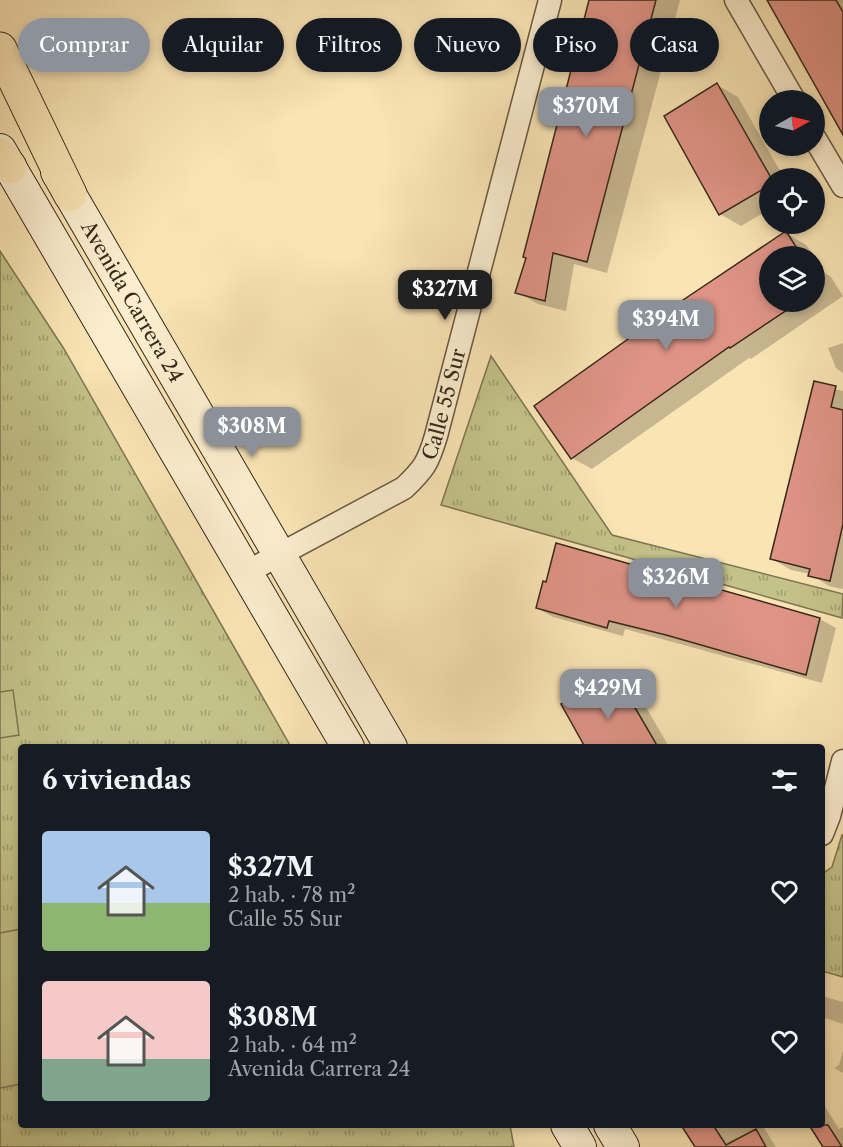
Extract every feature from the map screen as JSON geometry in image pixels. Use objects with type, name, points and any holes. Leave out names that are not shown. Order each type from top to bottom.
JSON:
[{"type":"highway","points":[[0,49],[70,194]]},
{"type":"main road","name":"Avenida Carrera 24","points":[[0,73],[389,744]]},
{"type":"main road","name":"Avenida Carrera 24","points":[[3,157],[346,744]]},
{"type":"main road","points":[[569,1128],[580,1147]]},
{"type":"main road","points":[[612,1128],[623,1147]]},
{"type":"street","name":"Calle 55 Sur","points":[[247,572],[404,488],[424,469],[431,455],[550,0]]},
{"type":"street","points":[[736,0],[788,90]]},
{"type":"street","points":[[825,156],[843,186]]},
{"type":"street","points":[[825,826],[843,761]]},
{"type":"green space","points":[[0,251],[64,349],[289,744],[18,744],[18,1128],[511,1128],[514,1147],[0,1147]]},
{"type":"green space","points":[[491,356],[612,535],[843,594],[842,618],[441,505]]},
{"type":"green space","points":[[13,690],[19,735],[0,738],[0,692]]},
{"type":"green space","points":[[842,835],[843,977],[825,972],[825,872],[832,867]]},
{"type":"green space","points":[[18,930],[18,1085],[0,1088],[0,933]]},
{"type":"building","points":[[589,0],[656,0],[651,18],[630,18],[630,72],[637,72],[587,262],[553,253],[545,301],[515,293],[526,258],[523,257],[571,72],[618,72],[618,18],[584,18]]},
{"type":"building","points":[[767,0],[836,0],[843,12],[843,135],[825,103],[825,90],[818,90]]},
{"type":"building","points":[[717,83],[765,168],[759,168],[759,191],[719,215],[664,116]]},
{"type":"building","points":[[782,234],[788,234],[795,246],[764,246]]},
{"type":"building","points":[[759,249],[759,312],[784,312],[729,347],[571,459],[534,406]]},
{"type":"building","points":[[814,381],[836,386],[831,407],[843,410],[843,524],[830,581],[808,576],[810,569],[770,559]]},
{"type":"building","points":[[556,543],[820,618],[806,675],[666,635],[609,621],[607,628],[536,608],[543,581],[546,582]]},
{"type":"building","points":[[620,682],[656,744],[583,744],[561,704],[581,692],[586,702]]},
{"type":"building","points":[[825,1125],[828,1125],[842,1147],[823,1147],[811,1128],[825,1128]]},
{"type":"building","points":[[683,1128],[715,1128],[726,1145],[756,1129],[766,1147],[695,1147]]}]
